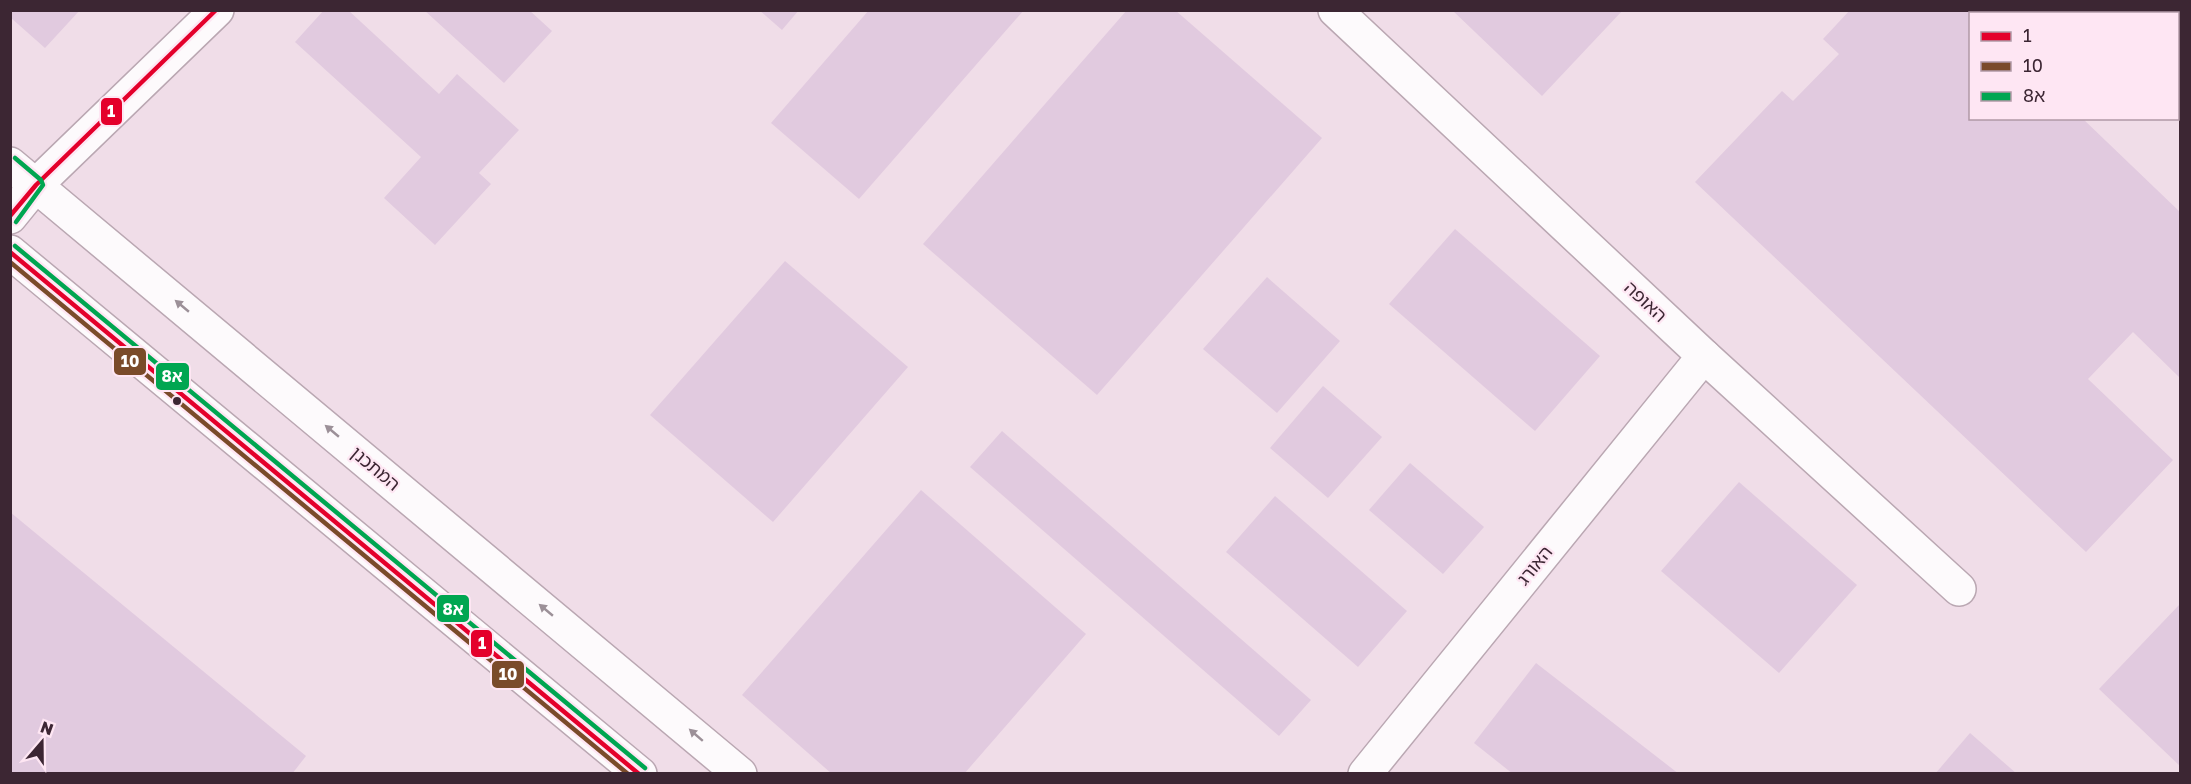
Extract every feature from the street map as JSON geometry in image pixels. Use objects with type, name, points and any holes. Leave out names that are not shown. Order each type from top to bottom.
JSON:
[{"type":"street","points":[[10,218],[36,185],[217,10]]},
{"type":"street","name":"האופה","points":[[1335,10],[1704,356],[1959,589]]},
{"type":"street","name":"המתכנן","points":[[10,164],[740,774]]},
{"type":"street","points":[[10,252],[639,774]]},
{"type":"street","name":"האורג","points":[[1365,774],[1704,356]]},
{"type":"building","points":[[10,10],[80,10],[45,48],[10,17]]},
{"type":"building","points":[[324,10],[348,10],[439,94],[457,74],[519,130],[479,173],[491,184],[435,245],[384,198],[421,157],[295,42]]},
{"type":"building","points":[[424,10],[529,10],[552,31],[504,83]]},
{"type":"building","points":[[759,10],[799,10],[782,30]]},
{"type":"building","points":[[869,10],[1024,10],[859,199],[771,123]]},
{"type":"building","points":[[1127,10],[1175,10],[1322,138],[1097,395],[923,244]]},
{"type":"building","points":[[1452,10],[1623,10],[1542,96]]},
{"type":"building","points":[[1850,10],[1968,10],[1969,120],[2084,120],[2180,212],[2180,378],[2133,332],[2088,379],[2173,460],[2086,552],[1695,182],[1782,91],[1793,101],[1839,54],[1823,39]]},
{"type":"building","points":[[1455,229],[1600,356],[1535,431],[1389,304]]},
{"type":"building","points":[[785,261],[908,367],[773,522],[650,415]]},
{"type":"building","points":[[1267,277],[1340,341],[1277,413],[1203,349]]},
{"type":"building","points":[[1323,386],[1382,437],[1328,498],[1270,448]]},
{"type":"building","points":[[1002,431],[1311,700],[1279,736],[970,467]]},
{"type":"building","points":[[1410,463],[1484,527],[1443,574],[1369,510]]},
{"type":"building","points":[[1739,482],[1857,585],[1779,673],[1661,571]]},
{"type":"building","points":[[921,490],[1086,634],[964,774],[832,774],[742,695]]},
{"type":"building","points":[[1275,496],[1407,611],[1358,667],[1226,552]]},
{"type":"building","points":[[10,512],[306,756],[292,774],[10,774]]},
{"type":"building","points":[[2180,604],[2180,766],[2099,689]]},
{"type":"building","points":[[1536,663],[1679,774],[1513,774],[1474,743]]},
{"type":"building","points":[[1970,733],[2017,774],[1935,774]]},
{"type":"transit line","name":"1","points":[[10,216],[36,185],[216,10]]},
{"type":"transit line","name":"8א","points":[[15,158],[41,180],[43,185],[16,222]]},
{"type":"transit line","name":"8א","points":[[15,246],[645,768]]},
{"type":"transit line","name":"1","points":[[10,252],[639,774]]},
{"type":"transit line","name":"10","points":[[10,262],[628,774]]}]
